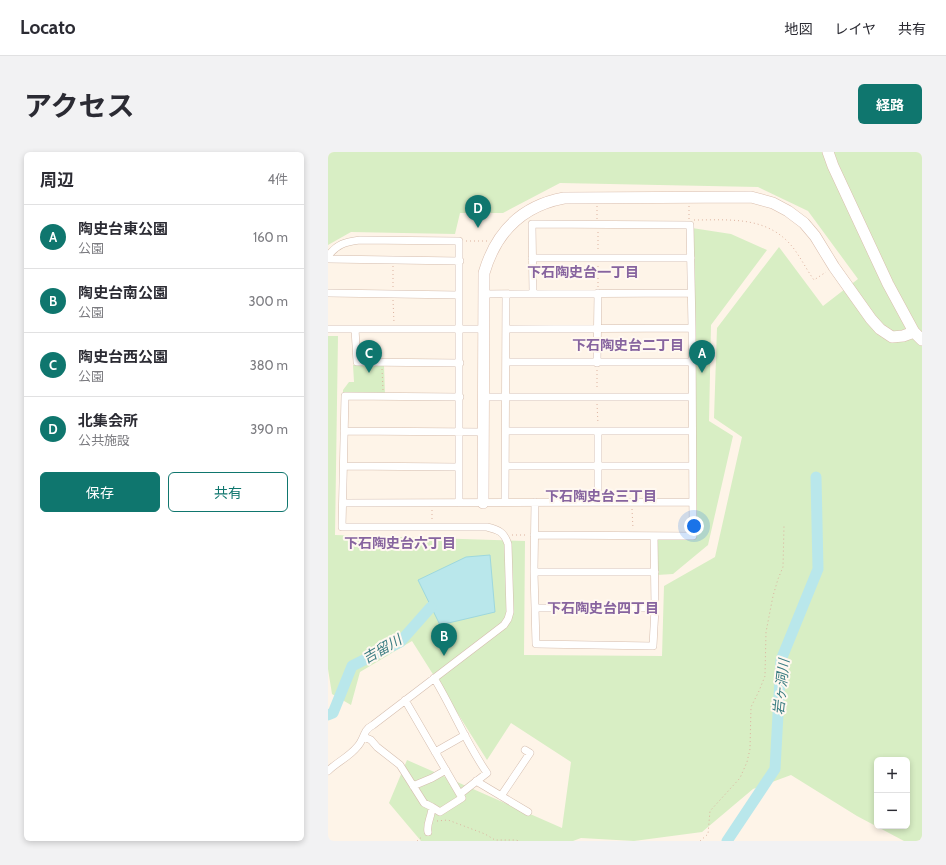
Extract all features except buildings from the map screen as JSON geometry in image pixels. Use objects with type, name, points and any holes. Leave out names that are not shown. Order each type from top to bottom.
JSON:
[{"type":"street","points":[[828,152],[833,166],[888,284],[914,332],[922,340]]},
{"type":"street","points":[[483,503],[484,273],[488,258],[496,242],[505,230],[523,213],[548,201],[564,198],[597,197],[751,197],[773,203],[788,211],[804,224],[815,236],[834,267],[871,319],[880,329],[892,337],[904,336],[914,332]]},
{"type":"street","points":[[533,293],[532,224],[690,225],[692,328],[692,536],[534,535]]},
{"type":"street","points":[[328,257],[334,248],[345,242],[360,240],[459,241],[459,503]]},
{"type":"street","points":[[328,257],[460,261]]},
{"type":"street","points":[[532,258],[690,258]]},
{"type":"street","points":[[597,363],[598,293]]},
{"type":"street","points":[[483,294],[691,293]]},
{"type":"street","points":[[328,294],[459,295]]},
{"type":"street","points":[[506,294],[506,502]]},
{"type":"street","points":[[506,329],[692,328]]},
{"type":"street","points":[[328,329],[483,329]]},
{"type":"street","points":[[355,329],[357,362],[460,363]]},
{"type":"street","points":[[507,362],[692,362]]},
{"type":"street","points":[[328,771],[353,751],[364,737],[366,730],[504,625],[508,619],[510,612],[508,544],[505,535],[499,530],[487,527],[342,527],[345,396],[460,396]]},
{"type":"street","points":[[483,397],[692,397]]},
{"type":"street","points":[[344,431],[483,432]]},
{"type":"street","points":[[506,431],[692,431]]},
{"type":"street","points":[[598,431],[598,502]]},
{"type":"street","points":[[344,466],[459,467]]},
{"type":"street","points":[[506,466],[692,466]]},
{"type":"street","points":[[535,502],[534,572],[536,644],[653,646],[655,608],[654,536]]},
{"type":"street","points":[[343,503],[692,502]]},
{"type":"street","points":[[534,572],[655,572]]},
{"type":"street","points":[[536,608],[655,608]]},
{"type":"street","points":[[434,678],[465,735],[473,753],[487,773],[460,794]]},
{"type":"street","points":[[364,737],[371,740],[377,747],[400,766],[424,803],[432,808],[440,812],[462,798],[405,700]]},
{"type":"street","points":[[435,752],[465,735]]},
{"type":"street","points":[[501,796],[530,753],[525,750]]},
{"type":"street","points":[[413,786],[446,770]]},
{"type":"street","points":[[476,781],[528,812]]},
{"type":"street","points":[[428,832],[427,828],[432,815],[432,808]]},
{"type":"path","points":[[597,197],[598,293]]},
{"type":"path","points":[[688,198],[690,220],[743,220],[760,224],[776,232],[790,244],[814,280],[834,267]]},
{"type":"path","points":[[459,241],[496,242]]},
{"type":"path","points":[[382,362],[383,397]]},
{"type":"path","points":[[632,502],[633,536]]},
{"type":"path","points":[[432,503],[432,527]]},
{"type":"path","points":[[700,841],[708,834],[710,811],[740,778],[747,762],[750,749],[751,707],[765,676],[766,632],[773,596],[782,567],[784,526]]},
{"type":"path","points":[[505,535],[534,535]]},
{"type":"path","points":[[417,841],[431,829],[435,822],[448,820],[485,834],[495,840],[519,841]]},
{"type":"green space","points":[[328,152],[922,152],[922,841],[904,841],[881,829],[910,829],[910,757],[874,757],[874,825],[791,775],[753,789],[702,832],[634,841],[581,838],[573,841],[421,841],[389,803],[407,760],[562,828],[571,762],[511,723],[487,760],[412,641],[360,672],[351,705],[332,694],[328,669],[328,336],[338,336],[335,535],[525,541],[524,655],[662,656],[664,586],[715,557],[742,437],[714,418],[717,328],[779,247],[823,306],[858,279],[808,211],[758,187],[560,183],[503,213],[460,213],[455,234],[351,232],[328,245]]},
{"type":"green space","points":[[692,228],[731,234],[767,250],[711,325],[709,421],[733,436],[708,545],[673,574],[657,575],[657,539],[695,538]]},
{"type":"green space","points":[[353,365],[384,365],[385,395],[343,395],[343,390],[349,382],[354,382]]},
{"type":"water","points":[[490,555],[495,612],[440,625],[418,580],[466,557]]},
{"type":"waterway","name":"岩ヶ洞川","points":[[727,841],[775,769],[781,660],[818,569],[816,477]]},
{"type":"waterway","name":"吉留川","points":[[328,715],[333,713],[352,666],[400,642],[431,607]]},
{"type":"place","name":"北集会所","points":[[478,228]]},
{"type":"place","name":"陶史台西公園","points":[[369,373]]},
{"type":"place","name":"陶史台東公園","points":[[702,373]]},
{"type":"place","name":"陶史台南公園","points":[[444,656]]},
{"type":"district","name":"下石陶史台一丁目","points":[[583,272]]},
{"type":"district","name":"下石陶史台二丁目","points":[[628,345]]},
{"type":"district","name":"下石陶史台三丁目","points":[[601,496]]},
{"type":"district","name":"下石陶史台六丁目","points":[[400,543]]},
{"type":"district","name":"下石陶史台四丁目","points":[[603,608]]}]
